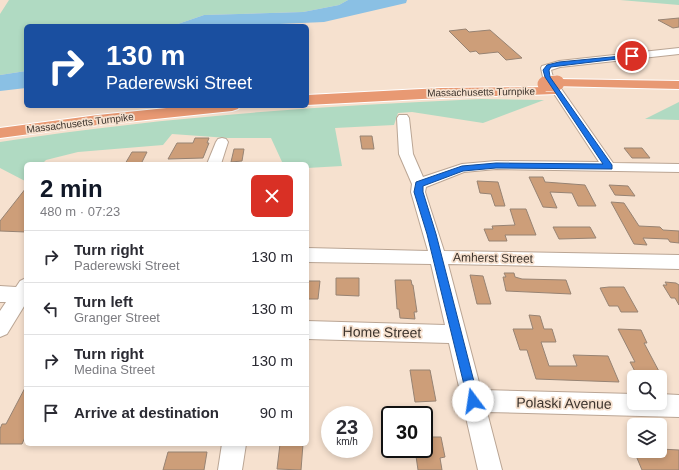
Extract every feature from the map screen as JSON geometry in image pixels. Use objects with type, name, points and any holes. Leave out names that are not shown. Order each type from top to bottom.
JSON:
[{"type":"highway","name":"Massachusetts Turnpike","points":[[309,92],[421,86],[554,87],[679,85]]},
{"type":"highway","name":"Massachusetts Turnpike","points":[[309,100],[554,87],[679,92]]},
{"type":"highway","name":"Massachusetts Turnpike","points":[[0,125],[140,108]]},
{"type":"highway","name":"Massachusetts Turnpike","points":[[0,133],[98,120],[213,108]]},
{"type":"street","points":[[609,167],[548,77],[546,68],[559,64],[679,51]]},
{"type":"street","points":[[403,118],[406,154],[419,184],[418,192],[438,258],[490,470]]},
{"type":"street","points":[[215,162],[222,142]]},
{"type":"street","points":[[419,184],[462,168],[496,165],[679,168]]},
{"type":"street","name":"Amherst Street","points":[[309,255],[679,262]]},
{"type":"street","points":[[0,294],[24,292]]},
{"type":"street","points":[[0,328],[24,292]]},
{"type":"street","name":"Home Street","points":[[309,330],[456,334]]},
{"type":"street","name":"Polaski Avenue","points":[[473,401],[679,406]]},
{"type":"street","points":[[230,470],[234,446]]},
{"type":"green space","points":[[9,0],[348,0],[339,5],[303,12],[204,15],[178,24],[24,24],[24,71],[0,75],[0,14]]},
{"type":"green space","points":[[620,0],[679,0],[679,5]]},
{"type":"green space","points":[[481,99],[544,100],[483,123],[412,112],[398,113],[394,125],[335,128],[342,166],[309,168],[309,162],[282,162],[271,138],[228,138],[172,134],[163,145],[78,152],[46,160],[44,162],[24,162],[24,180],[0,168],[0,142],[60,133],[180,119],[360,105]]},
{"type":"green space","points":[[679,102],[679,120],[645,119]]},
{"type":"water","points":[[348,0],[407,0],[406,3],[324,22],[279,24],[178,24],[204,15],[303,12],[339,5]]},
{"type":"water","points":[[24,71],[24,88],[0,91],[0,75]]},
{"type":"building","points":[[679,18],[679,27],[673,28],[658,20]]},
{"type":"building","points":[[466,29],[469,32],[490,30],[522,58],[506,60],[498,52],[479,54],[476,51],[470,52],[449,31]]},
{"type":"building","points":[[360,136],[372,136],[374,149],[362,149]]},
{"type":"building","points":[[195,138],[209,138],[207,143],[209,143],[203,158],[168,159],[177,143],[193,143]]},
{"type":"building","points":[[624,148],[642,148],[650,158],[632,158]]},
{"type":"building","points":[[234,149],[244,149],[242,161],[231,162]]},
{"type":"building","points":[[132,152],[147,152],[142,162],[126,162]]},
{"type":"building","points":[[529,177],[543,177],[545,182],[585,185],[596,206],[578,206],[572,193],[550,192],[557,208],[543,207]]},
{"type":"building","points":[[477,181],[498,182],[505,206],[495,206],[491,194],[480,193]]},
{"type":"building","points":[[609,185],[628,186],[635,196],[615,195]]},
{"type":"building","points":[[24,191],[24,232],[0,231],[0,221]]},
{"type":"building","points":[[611,202],[624,203],[639,226],[660,227],[663,230],[679,231],[679,243],[670,242],[668,239],[643,238],[647,245],[634,244]]},
{"type":"building","points":[[510,209],[526,209],[536,235],[505,235],[507,241],[489,241],[484,229],[493,229],[492,226],[515,225]]},
{"type":"building","points":[[553,227],[590,227],[596,238],[559,239]]},
{"type":"building","points":[[504,273],[514,273],[515,277],[522,279],[566,280],[571,294],[506,291],[503,277],[506,277]]},
{"type":"building","points":[[470,275],[483,276],[491,304],[477,304]]},
{"type":"building","points":[[336,278],[359,278],[359,296],[336,295]]},
{"type":"building","points":[[395,280],[411,280],[417,312],[414,312],[415,319],[400,318],[399,309],[397,309]]},
{"type":"building","points":[[309,281],[320,281],[318,299],[309,299]]},
{"type":"building","points":[[665,282],[676,283],[679,285],[679,305],[675,298],[671,298],[663,285],[667,285]]},
{"type":"building","points":[[624,287],[638,312],[621,312],[618,306],[609,306],[600,288]]},
{"type":"building","points":[[529,315],[540,316],[544,329],[552,329],[556,342],[541,342],[549,366],[577,366],[573,355],[608,356],[619,382],[536,379],[527,350],[520,350],[513,329],[533,329]]},
{"type":"building","points":[[618,329],[641,330],[647,343],[644,343],[658,370],[634,370],[630,362],[635,362]]},
{"type":"building","points":[[410,370],[430,370],[436,401],[415,402]]},
{"type":"building","points":[[24,390],[24,440],[22,444],[0,444],[0,429],[2,424],[6,424]]},
{"type":"building","points":[[433,437],[441,437],[445,457],[440,458],[442,470],[418,470],[416,458],[433,458]]},
{"type":"building","points":[[280,446],[303,446],[301,470],[277,469]]},
{"type":"building","points":[[667,449],[679,450],[679,470],[642,470],[637,458],[667,458]]},
{"type":"building","points":[[168,452],[207,452],[204,470],[163,470]]},
{"type":"route","points":[[473,401],[432,234],[418,192],[419,184],[462,168],[496,165],[609,167],[548,77],[546,68],[559,64],[632,56]]}]
